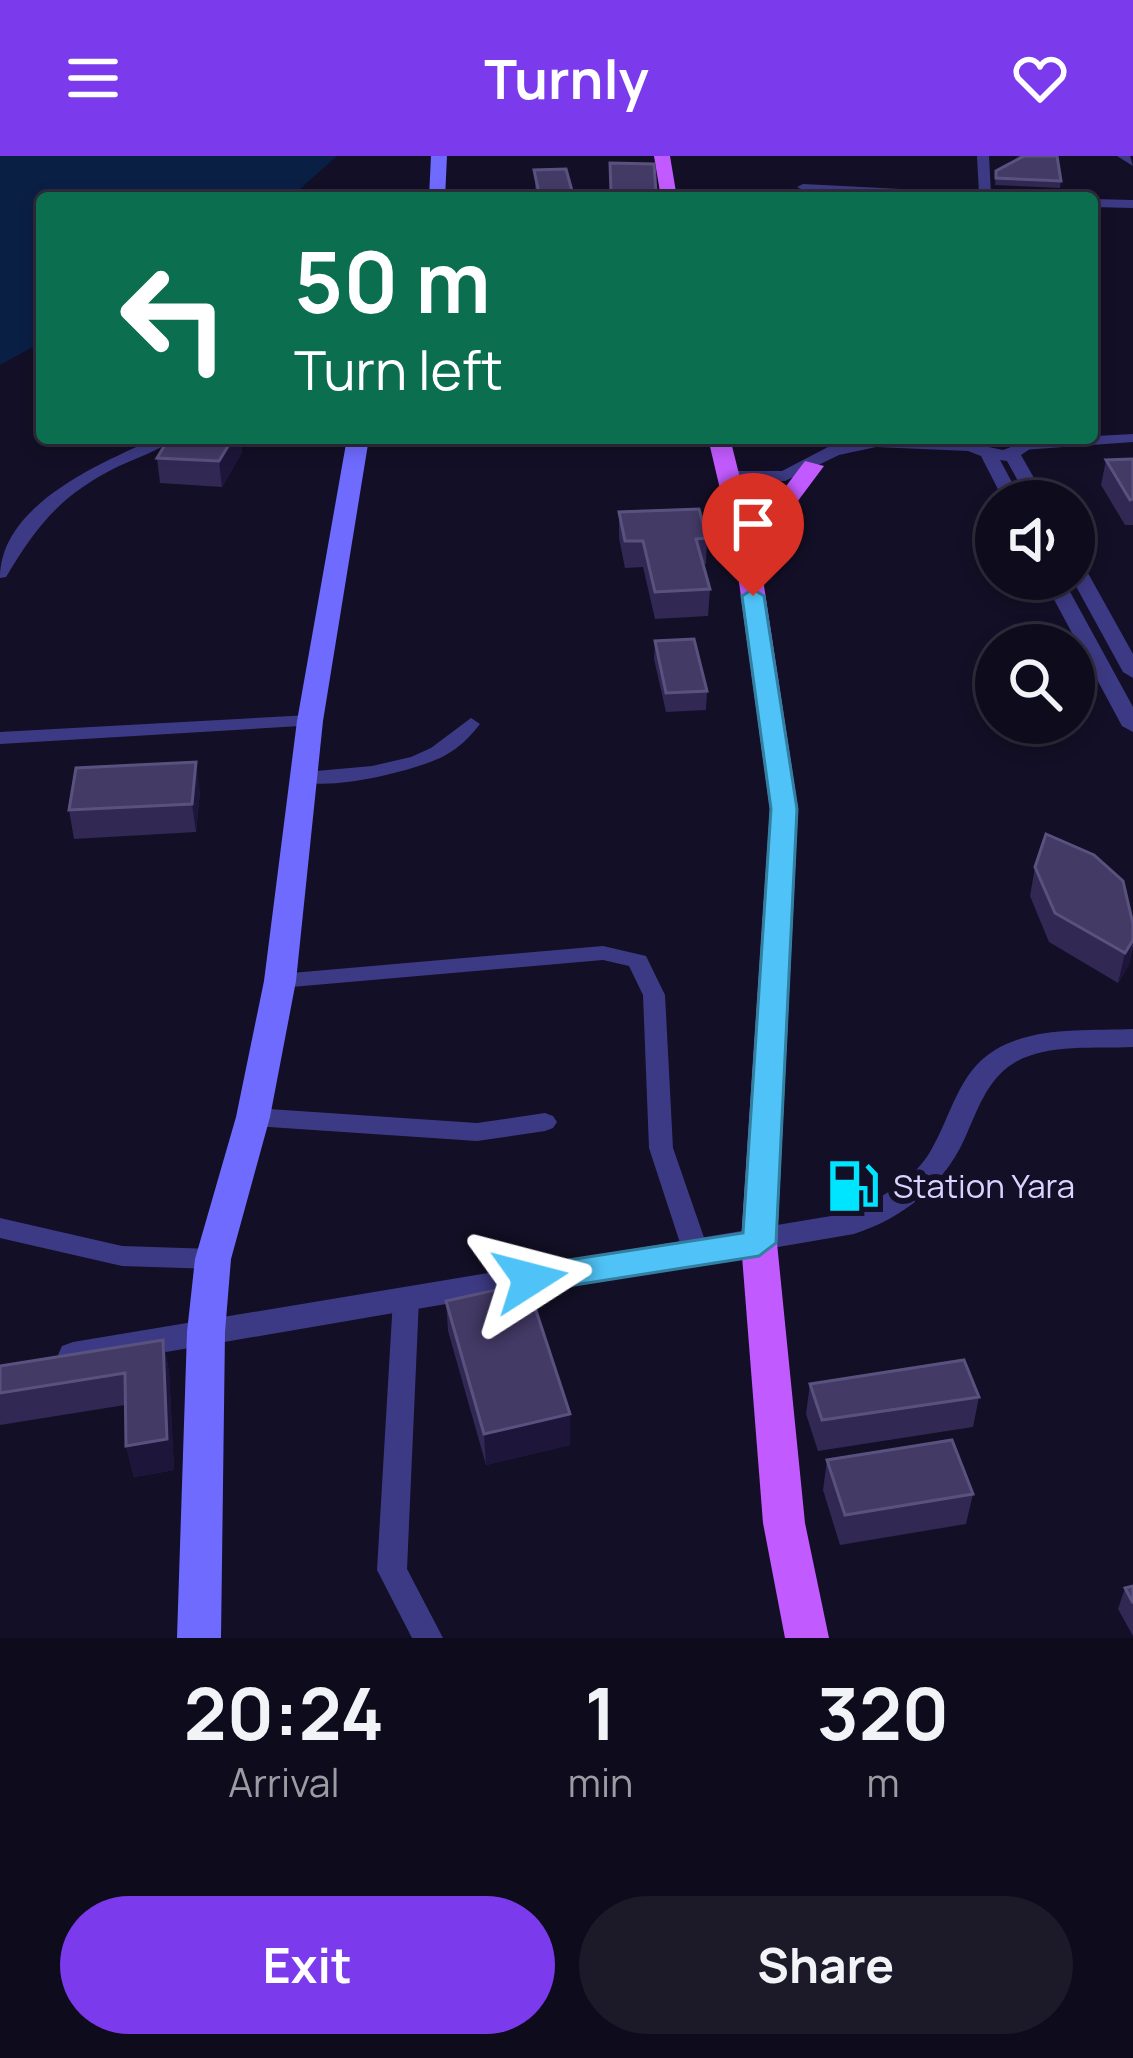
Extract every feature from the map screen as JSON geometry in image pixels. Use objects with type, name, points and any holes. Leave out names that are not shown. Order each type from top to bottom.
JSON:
[{"type":"main road","points":[[437,192],[439,156]]},
{"type":"main road","points":[[662,156],[668,192]]},
{"type":"main road","points":[[199,1638],[206,1331],[214,1259],[253,1117],[280,981],[310,721],[357,444]]},
{"type":"main road","points":[[721,444],[747,553],[784,809],[759,1243],[784,1523],[807,1638]]},
{"type":"main road","points":[[747,553],[813,466]]},
{"type":"street","points":[[983,156],[985,192]]},
{"type":"street","points":[[1123,156],[1133,164]]},
{"type":"street","points":[[803,187],[886,192]]},
{"type":"street","points":[[1098,202],[1133,204]]},
{"type":"street","points":[[1098,440],[1133,438]]},
{"type":"street","points":[[0,574],[23,525],[81,478],[155,444]]},
{"type":"street","points":[[730,476],[770,478],[813,466],[851,445],[1016,446],[1030,480]]},
{"type":"street","points":[[978,446],[1000,480]]},
{"type":"street","points":[[1093,600],[1133,672]]},
{"type":"street","points":[[1095,639],[1114,638]]},
{"type":"street","points":[[1095,659],[1133,726]]},
{"type":"street","points":[[0,738],[310,721]]},
{"type":"street","points":[[305,778],[393,766],[458,741],[471,724]]},
{"type":"street","points":[[280,981],[603,953],[638,962],[654,995],[661,1148],[695,1252]]},
{"type":"street","points":[[46,1360],[759,1243],[854,1223],[914,1189],[950,1142],[985,1072],[1003,1057],[1027,1046],[1133,1037]]},
{"type":"street","points":[[253,1117],[477,1132],[545,1122]]},
{"type":"street","points":[[0,1228],[122,1256],[214,1259]]},
{"type":"street","points":[[406,1299],[392,1570],[428,1638]]},
{"type":"water","points":[[0,156],[337,156],[297,192],[36,192],[36,345],[0,365]]},
{"type":"building","points":[[1024,156],[1057,156],[1061,181],[996,178],[996,171]]},
{"type":"building","points":[[610,163],[654,164],[656,192],[611,192]]},
{"type":"building","points":[[566,169],[572,192],[539,192],[534,170]]},
{"type":"building","points":[[165,444],[229,444],[219,461],[157,458]]},
{"type":"building","points":[[1133,459],[1133,499],[1130,500],[1106,460]]},
{"type":"building","points":[[699,509],[707,538],[696,539],[710,589],[655,592],[643,541],[625,541],[619,512]]},
{"type":"building","points":[[694,639],[707,691],[666,693],[655,641]]},
{"type":"building","points":[[196,762],[192,804],[69,810],[76,768]]},
{"type":"building","points":[[1046,834],[1094,855],[1123,881],[1133,924],[1133,940],[1125,953],[1055,913],[1035,867]]},
{"type":"building","points":[[527,1283],[570,1414],[484,1434],[446,1301]]},
{"type":"building","points":[[163,1340],[167,1439],[126,1446],[125,1373],[0,1393],[0,1366]]},
{"type":"building","points":[[964,1360],[979,1397],[822,1420],[810,1384]]},
{"type":"building","points":[[952,1440],[973,1494],[845,1515],[827,1460]]},
{"type":"place","name":"Station Yara","points":[[853,1186]]},
{"type":"route","points":[[530,1279],[759,1243],[784,809],[753,596]]}]
